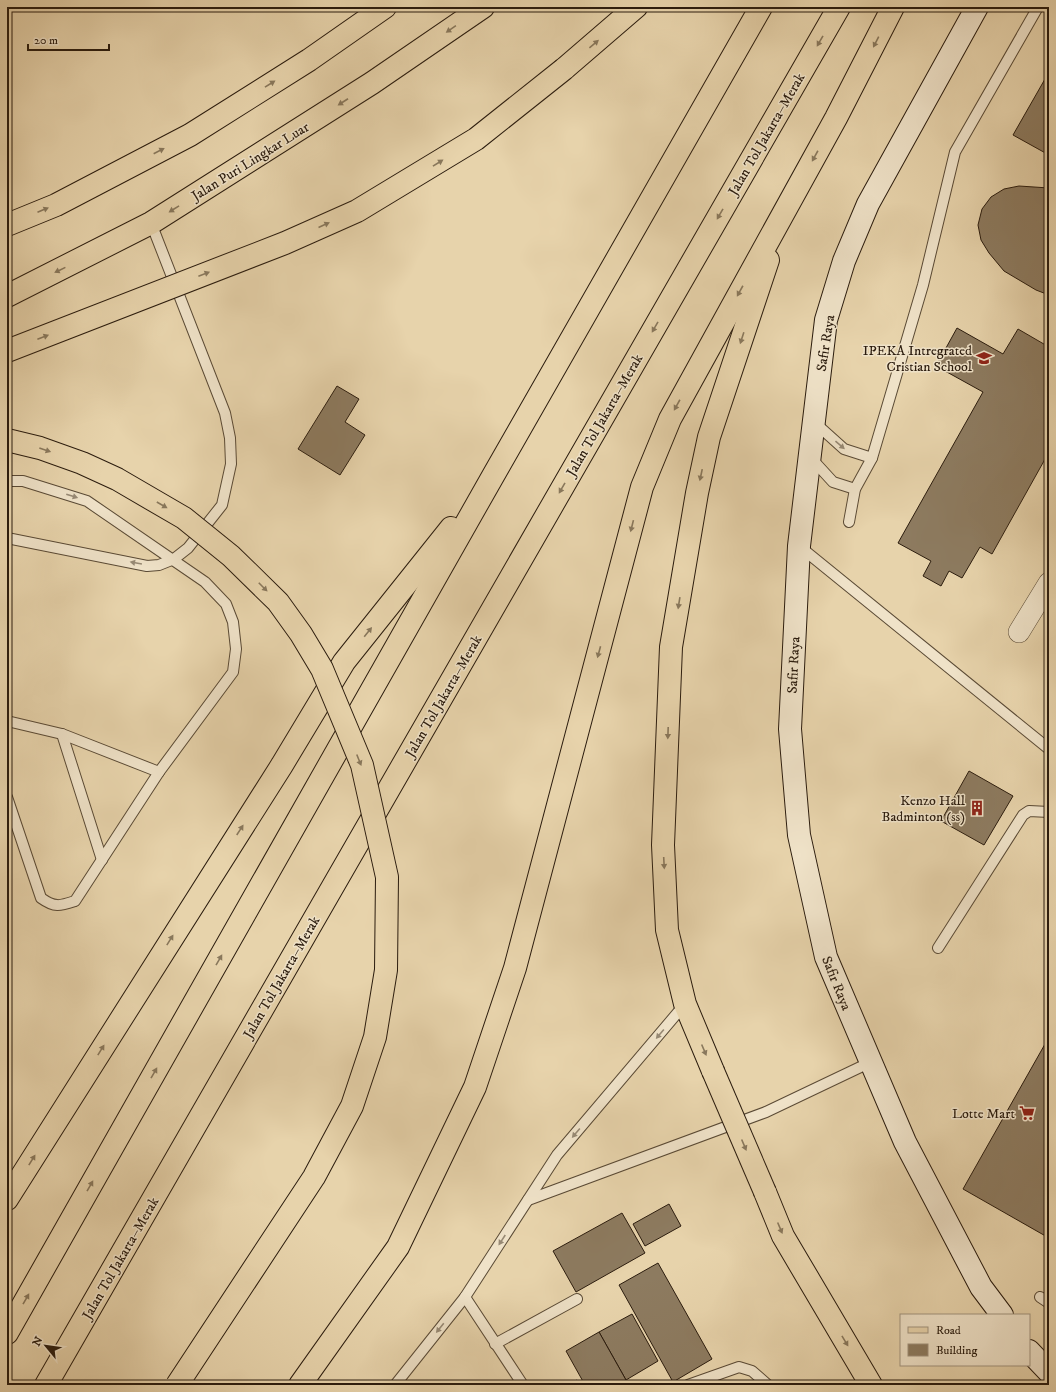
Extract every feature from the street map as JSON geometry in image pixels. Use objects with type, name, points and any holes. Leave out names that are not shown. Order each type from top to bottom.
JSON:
[{"type":"main road","points":[[7,225],[56,204],[190,135],[309,60],[385,7]]},
{"type":"main road","name":"Jalan Puri Lingkar Luar","points":[[7,296],[151,223],[366,87],[483,7]]},
{"type":"main road","points":[[7,351],[285,243],[357,211],[476,139],[564,69],[636,7]]},
{"type":"main road","points":[[7,1333],[761,7]]},
{"type":"main road","name":"Jalan Tol Jakarta–Merak","points":[[46,1385],[839,7]]},
{"type":"main road","points":[[300,1385],[398,1247],[475,1087],[515,968],[642,488],[670,419],[836,118],[894,7]]},
{"type":"main road","points":[[786,208],[709,437],[697,493],[672,647],[663,845],[667,930],[685,1004],[783,1236],[871,1385]]},
{"type":"main road","points":[[7,440],[40,448],[82,463],[117,479],[184,518],[231,556],[278,602],[301,634],[322,669],[362,765],[387,877],[386,970],[375,1037],[352,1106],[314,1176],[177,1385]]},
{"type":"main road","points":[[7,1199],[282,766],[344,662],[493,476]]},
{"type":"street","name":"Safir Raya","points":[[978,7],[868,204],[844,261],[826,320],[799,546],[790,729],[799,835],[826,957],[905,1142],[981,1287],[1001,1314]]},
{"type":"street","points":[[1019,632],[1049,583]]},
{"type":"street","points":[[1030,1352],[1049,1372]]},
{"type":"lane","points":[[849,522],[855,490],[872,458],[923,285],[955,152],[1038,7]]},
{"type":"lane","points":[[7,538],[147,566],[159,565],[174,559],[188,548],[222,505],[231,464],[230,438],[225,413],[151,223]]},
{"type":"lane","points":[[814,422],[844,449],[872,458]]},
{"type":"lane","points":[[810,456],[833,482],[855,490]]},
{"type":"lane","points":[[7,481],[23,481],[87,501],[174,559],[205,582],[226,604],[233,622],[236,649],[232,672],[159,772],[75,901],[58,906],[49,904],[41,898],[7,797]]},
{"type":"lane","points":[[799,546],[1049,749]]},
{"type":"lane","points":[[7,722],[62,734],[159,772]]},
{"type":"lane","points":[[62,734],[102,860]]},
{"type":"lane","points":[[938,948],[1024,814],[1029,811],[1049,812]]},
{"type":"lane","points":[[395,1385],[465,1297],[558,1155],[685,1004]]},
{"type":"lane","points":[[528,1200],[766,1112],[871,1062]]},
{"type":"lane","points":[[465,1297],[523,1385]]},
{"type":"lane","points":[[1040,1297],[1049,1303]]},
{"type":"lane","points":[[495,1344],[577,1300]]},
{"type":"lane","points":[[688,1385],[738,1367],[744,1367],[752,1371],[768,1385]]},
{"type":"building","points":[[1049,72],[1049,155],[1013,135]]},
{"type":"building","points":[[1019,186],[1049,188],[1049,295],[1036,290],[1004,271],[989,253],[981,240],[978,225],[982,209],[991,197],[1004,189]]},
{"type":"building","points":[[957,328],[1003,354],[1018,329],[1049,347],[1049,452],[992,554],[980,547],[962,578],[949,571],[941,586],[923,576],[931,561],[898,543],[983,392],[936,366]]},
{"type":"building","points":[[337,386],[359,399],[345,422],[365,435],[340,475],[298,449]]},
{"type":"building","name":"Kenzo Hall Badminton (ss)","points":[[969,771],[1013,796],[984,845],[941,821]]},
{"type":"building","name":"Lotte Mart","points":[[1049,1037],[1049,1238],[963,1189]]},
{"type":"building","points":[[669,1204],[681,1226],[645,1246],[633,1224]]},
{"type":"building","points":[[622,1213],[645,1253],[576,1292],[553,1251]]},
{"type":"building","points":[[658,1263],[712,1359],[673,1382],[619,1285]]},
{"type":"building","points":[[632,1314],[658,1361],[626,1380],[599,1332]]},
{"type":"building","points":[[599,1332],[626,1380],[616,1385],[585,1385],[566,1351]]},
{"type":"building","points":[[577,1380],[580,1385],[568,1385]]},
{"type":"place","name":"IPEKA Intregrated Cristian School","points":[[984,358]]},
{"type":"place","name":"Kenzo Hall Badminton (ss)","points":[[977,808]]},
{"type":"place","name":"Lotte Mart","points":[[1027,1113]]}]
